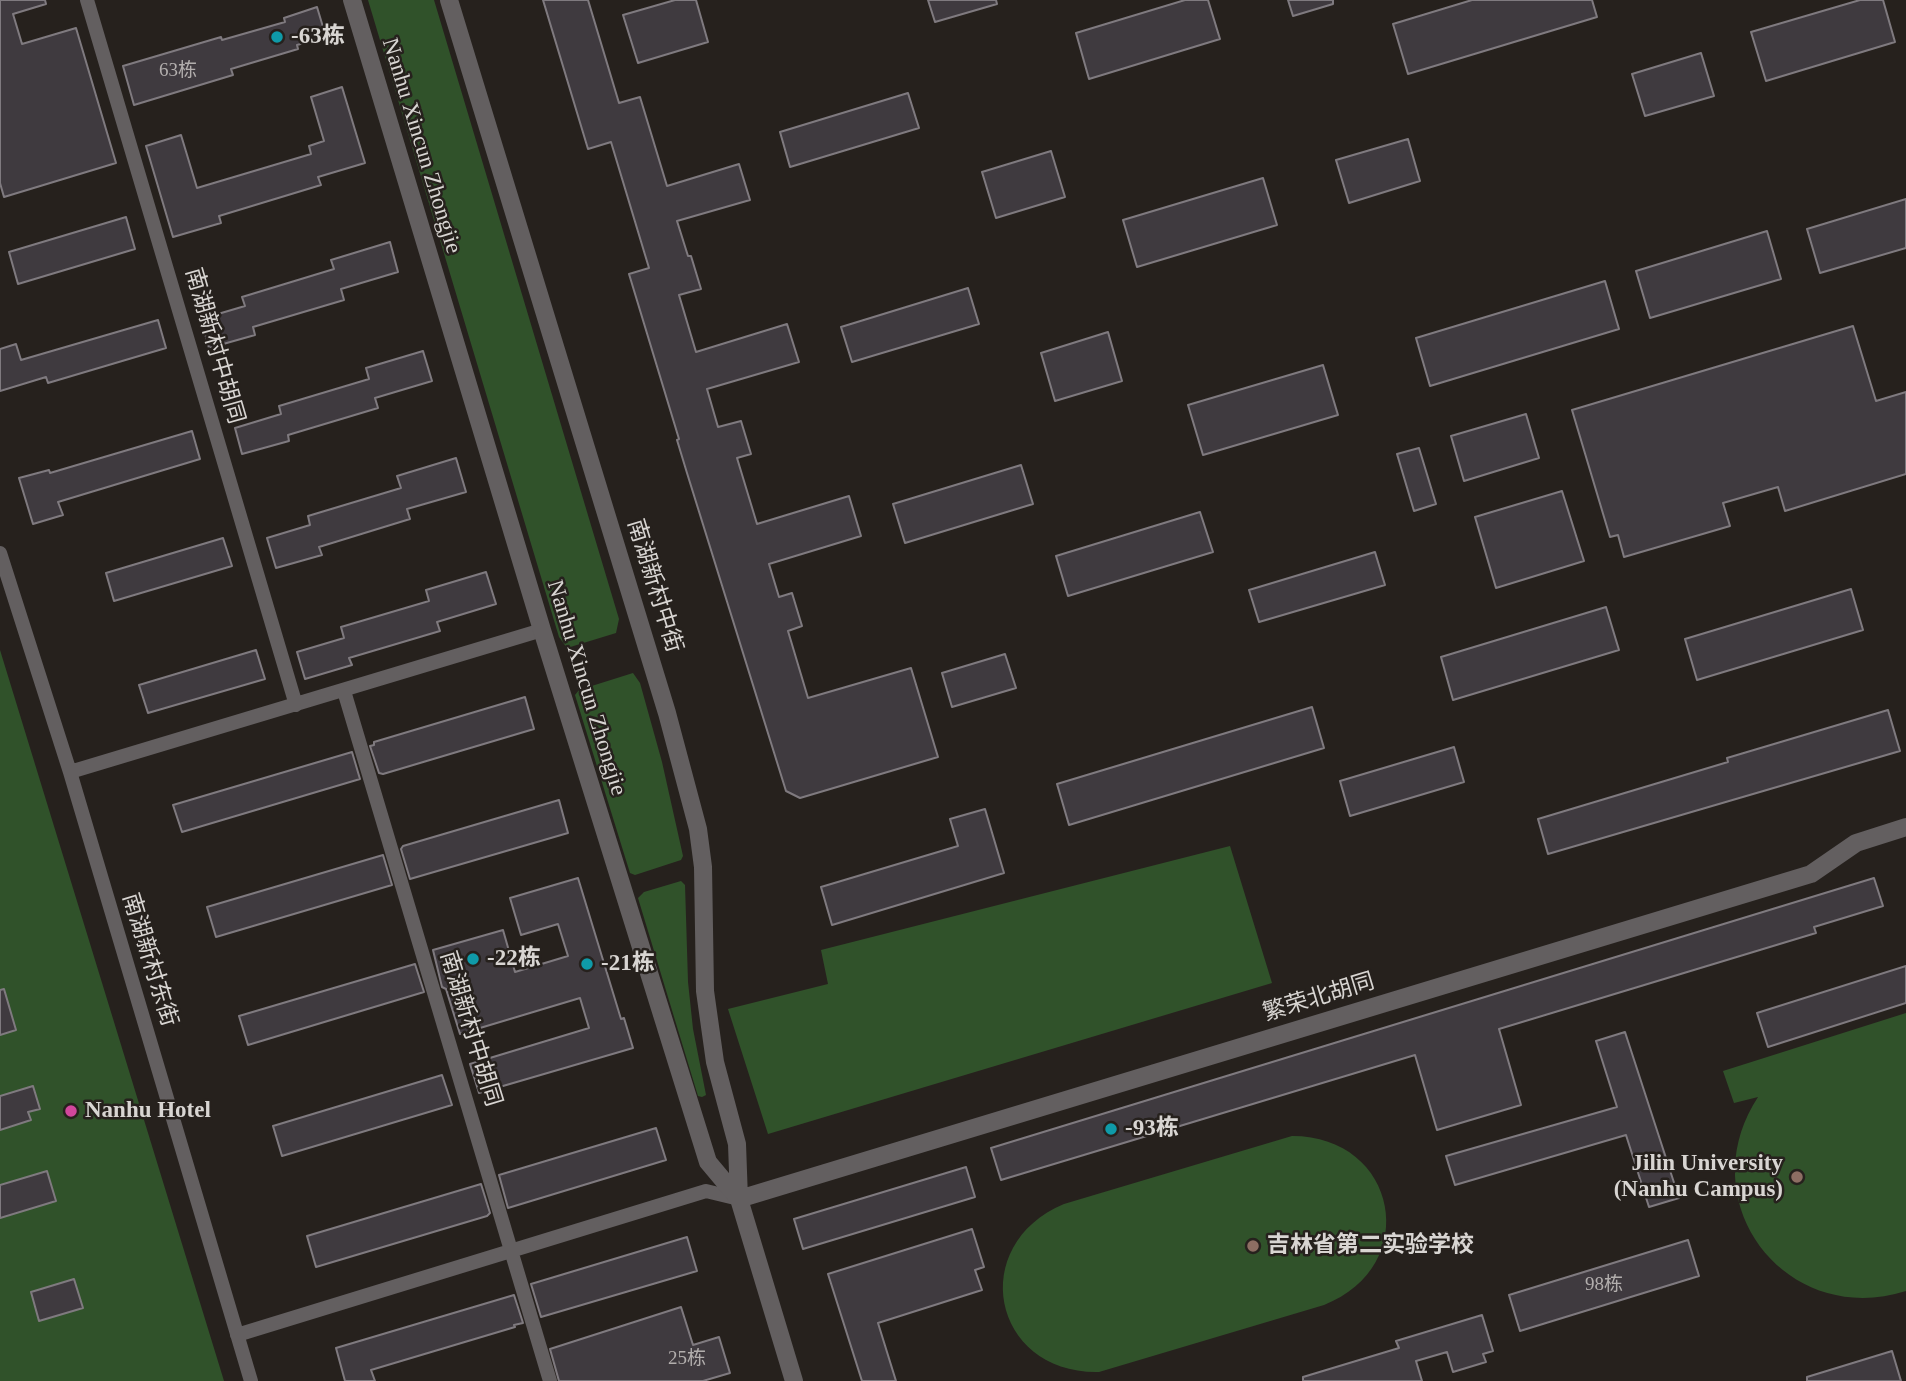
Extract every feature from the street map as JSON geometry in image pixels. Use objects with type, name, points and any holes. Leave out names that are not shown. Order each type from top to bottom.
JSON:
[{"type":"street","name":"南湖新村中胡同","points":[[87,0],[296,705]]},
{"type":"street","name":"Nanhu Xincun Zhongjie","points":[[352,0],[542,630],[708,1162],[739,1199],[794,1381]]},
{"type":"street","name":"南湖新村中街","points":[[449,0],[667,713],[698,830],[703,867],[705,991],[715,1062],[737,1144],[739,1199]]},
{"type":"street","name":"南湖新村东街","points":[[0,553],[70,772],[251,1381]]},
{"type":"street","points":[[70,772],[542,630]]},
{"type":"street","name":"南湖新村中胡同","points":[[344,691],[550,1381]]},
{"type":"street","name":"繁荣北胡同","points":[[739,1199],[1811,874],[1856,843],[1906,827]]},
{"type":"street","points":[[237,1335],[706,1191],[739,1199]]},
{"type":"green space","points":[[368,0],[434,0],[619,619],[616,633],[567,648],[559,637]]},
{"type":"green space","name":"Nanhu Hotel","points":[[0,650],[224,1381],[0,1381]]},
{"type":"green space","points":[[633,673],[640,683],[662,762],[683,856],[681,860],[635,875],[630,873],[575,695],[579,690]]},
{"type":"green space","points":[[1230,846],[1272,983],[768,1134],[728,1009],[828,984],[821,950]]},
{"type":"green space","points":[[681,881],[685,885],[688,982],[693,1029],[706,1095],[702,1097],[698,1096],[638,898],[644,892]]},
{"type":"green space","points":[[1906,1013],[1906,1291],[1862,1298],[1823,1291],[1788,1274],[1761,1248],[1743,1215],[1735,1177],[1740,1137],[1758,1097],[1734,1103],[1723,1071]]},
{"type":"green space","points":[[1292,1136],[1328,1142],[1356,1157],[1375,1179],[1385,1206],[1385,1234],[1376,1262],[1355,1287],[1324,1305],[1099,1372],[1063,1367],[1035,1352],[1015,1331],[1005,1304],[1004,1276],[1013,1248],[1033,1223],[1064,1204]]},
{"type":"building","points":[[0,0],[45,0],[46,4],[13,14],[22,44],[76,28],[116,163],[4,197],[0,183]]},
{"type":"building","points":[[543,0],[588,0],[619,103],[640,97],[667,186],[739,164],[750,200],[677,221],[701,289],[679,295],[696,352],[787,324],[799,362],[707,389],[718,427],[741,421],[751,454],[737,458],[757,524],[849,496],[861,536],[769,564],[779,597],[792,593],[802,626],[788,631],[808,698],[911,668],[938,757],[800,798],[786,791],[687,473],[629,274],[649,268],[611,142],[588,149]]},
{"type":"building","points":[[675,0],[696,0],[708,42],[638,63],[623,15]]},
{"type":"building","points":[[928,0],[996,0],[997,4],[935,22]]},
{"type":"building","points":[[1185,0],[1208,0],[1220,39],[1089,79],[1076,33]]},
{"type":"building","points":[[1288,0],[1333,0],[1333,4],[1293,16]]},
{"type":"building","points":[[1472,0],[1592,0],[1597,17],[1408,74],[1393,24]]},
{"type":"building","points":[[1860,0],[1883,0],[1895,42],[1766,81],[1751,32]]},
{"type":"building","points":[[317,7],[326,37],[297,45],[298,49],[231,69],[233,75],[134,105],[123,66],[221,37],[222,40],[285,22],[284,18]]},
{"type":"building","points":[[1701,53],[1714,96],[1645,116],[1632,74]]},
{"type":"building","points":[[342,87],[365,163],[318,177],[321,185],[219,216],[221,223],[173,237],[146,146],[181,135],[197,188],[311,154],[309,146],[324,141],[311,97]]},
{"type":"building","points":[[908,93],[919,128],[790,167],[780,132]]},
{"type":"building","points":[[1408,139],[1420,181],[1349,203],[1336,160]]},
{"type":"building","points":[[1051,151],[1065,197],[996,218],[982,172]]},
{"type":"building","points":[[1263,178],[1277,225],[1137,267],[1123,220]]},
{"type":"building","points":[[1906,199],[1906,248],[1820,273],[1807,229]]},
{"type":"building","points":[[126,217],[135,249],[18,284],[9,252]]},
{"type":"building","points":[[1767,231],[1781,279],[1650,318],[1636,271]]},
{"type":"building","points":[[390,242],[398,272],[341,289],[344,300],[253,327],[255,335],[209,348],[201,319],[245,306],[242,297],[334,269],[331,260]]},
{"type":"building","points":[[1605,281],[1619,329],[1430,386],[1416,338]]},
{"type":"building","points":[[968,288],[979,324],[852,362],[841,327]]},
{"type":"building","points":[[158,320],[166,348],[48,383],[46,377],[0,391],[0,349],[16,344],[21,360]]},
{"type":"building","points":[[1853,326],[1876,401],[1906,392],[1906,474],[1785,511],[1778,487],[1723,503],[1730,526],[1624,557],[1618,535],[1610,537],[1572,410]]},
{"type":"building","points":[[1108,332],[1122,381],[1055,401],[1041,353]]},
{"type":"building","points":[[423,351],[432,381],[375,398],[378,408],[288,435],[289,441],[242,454],[235,428],[281,414],[279,406],[369,379],[366,368]]},
{"type":"building","points":[[1323,365],[1338,415],[1203,455],[1188,405]]},
{"type":"building","points":[[1526,414],[1539,458],[1464,481],[1451,436]]},
{"type":"building","points":[[192,431],[200,459],[58,502],[63,515],[33,524],[19,478],[49,470],[50,473]]},
{"type":"building","points":[[1419,448],[1436,504],[1414,511],[1397,454]]},
{"type":"building","points":[[456,458],[466,492],[407,509],[410,519],[319,547],[322,555],[276,568],[267,538],[310,525],[308,516],[401,488],[397,476]]},
{"type":"building","points":[[1021,465],[1033,504],[905,543],[893,504]]},
{"type":"building","points":[[1562,491],[1584,561],[1496,588],[1475,517]]},
{"type":"building","points":[[1200,512],[1213,552],[1068,596],[1056,556]]},
{"type":"building","points":[[223,538],[232,566],[114,601],[106,573]]},
{"type":"building","points":[[1375,552],[1385,585],[1259,622],[1249,590]]},
{"type":"building","points":[[486,572],[496,604],[437,622],[440,631],[349,658],[352,665],[305,679],[297,652],[344,638],[341,627],[429,601],[426,590]]},
{"type":"building","points":[[1851,589],[1863,630],[1697,680],[1685,639]]},
{"type":"building","points":[[1606,607],[1619,650],[1453,700],[1441,657]]},
{"type":"building","points":[[256,650],[265,679],[148,713],[139,685]]},
{"type":"building","points":[[1005,654],[1016,688],[952,707],[942,673]]},
{"type":"building","points":[[525,697],[534,729],[379,773],[370,746],[374,745],[374,742]]},
{"type":"building","points":[[1312,707],[1324,748],[1069,825],[1057,784]]},
{"type":"building","points":[[1888,710],[1900,751],[1548,854],[1538,819]]},
{"type":"building","points":[[1454,747],[1464,782],[1350,816],[1340,781]]},
{"type":"building","points":[[352,752],[360,779],[182,832],[173,805]]},
{"type":"building","points":[[559,800],[568,833],[410,879],[401,849],[403,846]]},
{"type":"building","points":[[985,809],[1004,873],[832,925],[821,887],[958,846],[950,819]]},
{"type":"building","points":[[383,855],[392,885],[216,937],[207,907]]},
{"type":"building","points":[[578,878],[621,1019],[624,1018],[633,1048],[479,1093],[470,1064],[589,1028],[580,998],[460,1034],[446,989],[442,987],[433,950],[503,930],[515,972],[568,956],[558,924],[521,935],[510,898]]},
{"type":"building","points":[[1874,878],[1883,906],[1814,927],[1816,933],[1499,1029],[1521,1105],[1437,1130],[1415,1055],[1001,1180],[991,1148]]},
{"type":"building","points":[[415,964],[424,992],[248,1045],[239,1016]]},
{"type":"building","points":[[1906,966],[1906,1003],[1768,1047],[1757,1013]]},
{"type":"building","points":[[4,989],[16,1030],[0,1035],[0,990]]},
{"type":"building","points":[[1625,1032],[1679,1198],[1649,1207],[1626,1135],[1455,1185],[1446,1156],[1617,1107],[1596,1041]]},
{"type":"building","points":[[442,1075],[452,1105],[282,1156],[273,1126]]},
{"type":"building","points":[[33,1086],[40,1109],[28,1112],[31,1120],[0,1130],[0,1096]]},
{"type":"building","points":[[656,1128],[666,1160],[508,1208],[499,1175]]},
{"type":"building","points":[[966,1167],[975,1197],[803,1249],[794,1219]]},
{"type":"building","points":[[47,1171],[56,1201],[0,1218],[0,1185]]},
{"type":"building","points":[[481,1184],[490,1213],[487,1216],[316,1267],[307,1236]]},
{"type":"building","points":[[972,1229],[984,1267],[975,1270],[982,1290],[878,1323],[896,1381],[862,1381],[828,1274]]},
{"type":"building","points":[[687,1237],[697,1271],[541,1317],[531,1284]]},
{"type":"building","points":[[1688,1240],[1699,1276],[1520,1331],[1509,1295]]},
{"type":"building","points":[[74,1279],[83,1308],[39,1321],[31,1292]]},
{"type":"building","points":[[514,1295],[523,1323],[371,1370],[375,1381],[345,1381],[336,1348]]},
{"type":"building","points":[[681,1307],[693,1345],[719,1337],[730,1373],[703,1381],[559,1381],[550,1349]]},
{"type":"building","points":[[1482,1315],[1493,1351],[1483,1354],[1486,1362],[1453,1372],[1447,1352],[1416,1361],[1422,1381],[1303,1381],[1303,1377],[1399,1348],[1396,1341]]},
{"type":"building","points":[[1892,1351],[1901,1381],[1807,1381],[1807,1377]]},
{"type":"place","name":"-63栋","points":[[277,37]]},
{"type":"place","name":"-22栋","points":[[473,959]]},
{"type":"place","name":"-21栋","points":[[587,964]]},
{"type":"place","name":"Nanhu Hotel","points":[[71,1111]]},
{"type":"place","name":"-93栋","points":[[1111,1129]]},
{"type":"place","name":"Jilin University (Nanhu Campus)","points":[[1797,1177]]},
{"type":"place","name":"吉林省第二实验学校","points":[[1253,1246]]}]
